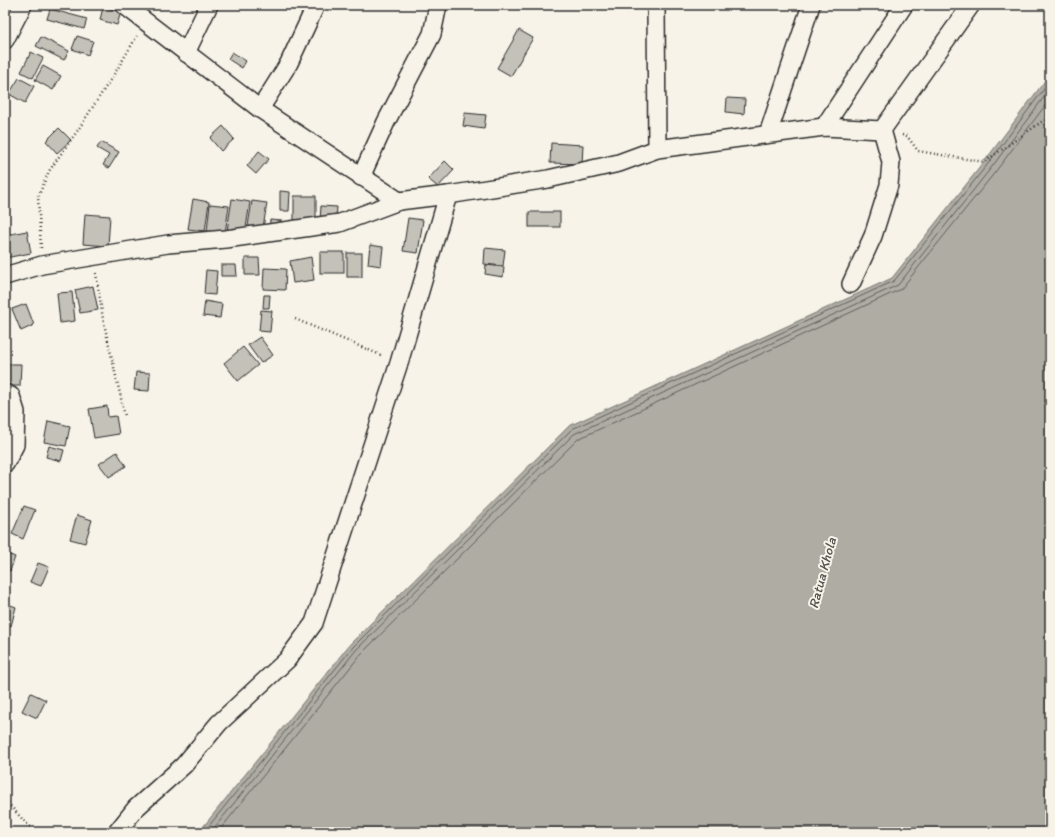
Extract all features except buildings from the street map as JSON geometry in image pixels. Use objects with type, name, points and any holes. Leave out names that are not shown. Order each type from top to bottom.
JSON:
[{"type":"street","points":[[5,40],[23,5]]},
{"type":"street","points":[[124,5],[260,109],[399,201]]},
{"type":"street","points":[[186,52],[209,5]]},
{"type":"street","points":[[260,109],[289,63],[316,5]]},
{"type":"street","points":[[361,177],[386,122],[432,34],[438,5]]},
{"type":"street","points":[[656,5],[657,149]]},
{"type":"street","points":[[768,134],[811,5]]},
{"type":"street","points":[[824,127],[904,5]]},
{"type":"street","points":[[882,130],[971,5]]},
{"type":"street","points":[[5,276],[42,265],[168,244],[226,239],[340,223],[399,201],[548,179],[619,163],[657,149],[824,127],[882,130]]},
{"type":"street","points":[[851,284],[873,236],[889,185],[891,162],[882,130]]},
{"type":"street","points":[[117,832],[136,808],[184,765],[219,723],[287,660],[314,623],[399,363],[448,194]]},
{"type":"street","points":[[5,393],[10,396],[16,412],[15,445],[5,464]]},
{"type":"path","points":[[42,265],[38,197],[49,171],[78,130],[118,68],[145,21]]},
{"type":"path","points":[[882,130],[907,136],[918,150],[984,162],[1050,116]]},
{"type":"path","points":[[94,256],[103,319],[125,416]]},
{"type":"path","points":[[295,319],[399,363]]},
{"type":"path","points":[[5,800],[36,832]]},
{"type":"water","name":"Ratua Khola","points":[[1050,74],[1050,832],[199,832],[350,644],[569,426],[892,278],[984,162]]}]
